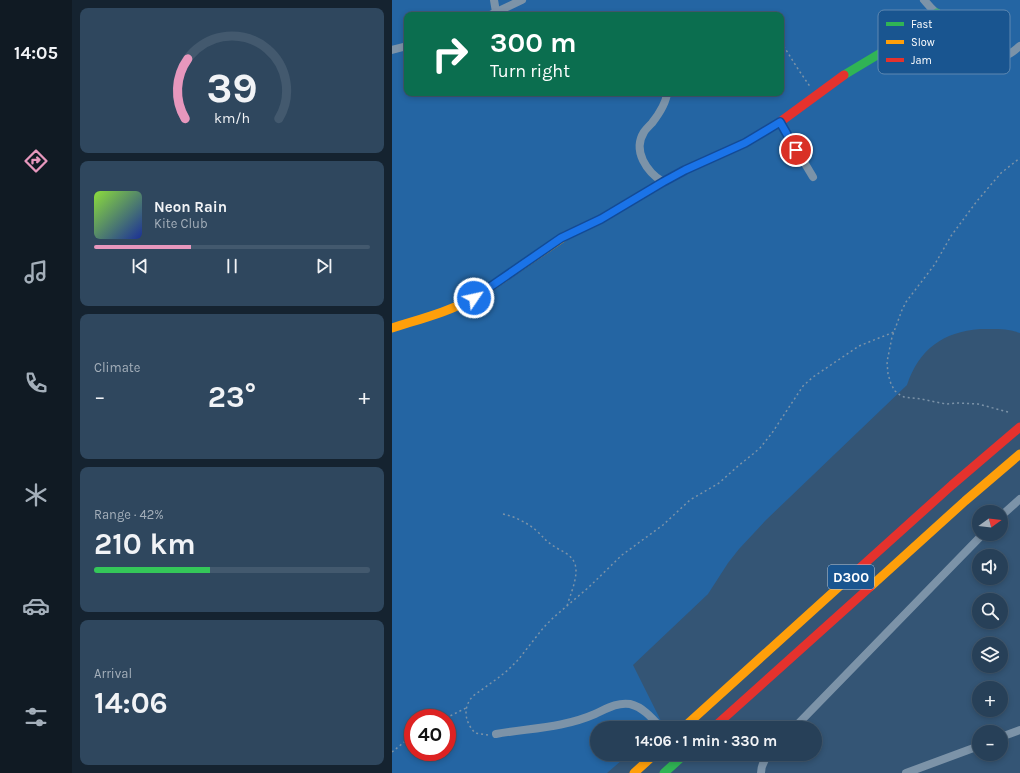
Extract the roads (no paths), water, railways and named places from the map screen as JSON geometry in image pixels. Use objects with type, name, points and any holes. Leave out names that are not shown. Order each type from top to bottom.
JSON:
[{"type":"main road","points":[[392,328],[443,312],[474,298],[561,238],[601,219],[685,170],[745,143],[780,122],[856,67],[878,54]]},
{"type":"main road","name":"D300","points":[[692,721],[952,485],[1020,427]]},
{"type":"main road","name":"D300","points":[[721,721],[959,506],[1020,454]]},
{"type":"main road","points":[[634,773],[647,761]]},
{"type":"main road","points":[[664,773],[677,761]]},
{"type":"street","points":[[493,12],[494,0]]},
{"type":"street","points":[[497,12],[522,0]]},
{"type":"street","points":[[924,0],[934,10]]},
{"type":"street","points":[[1010,54],[1020,46]]},
{"type":"street","points":[[392,50],[404,47]]},
{"type":"street","points":[[663,182],[653,175],[646,166],[641,155],[640,144],[643,133],[656,118],[666,96]]},
{"type":"street","points":[[780,122],[813,177]]},
{"type":"street","points":[[1008,510],[1020,500]]},
{"type":"street","points":[[801,721],[976,541]]},
{"type":"street","points":[[496,734],[558,726],[583,719],[608,707],[624,704],[629,704],[644,710],[654,721]]},
{"type":"street","points":[[1008,734],[1020,730]]},
{"type":"street","points":[[906,773],[972,749]]},
{"type":"street","points":[[761,773],[764,761]]}]
